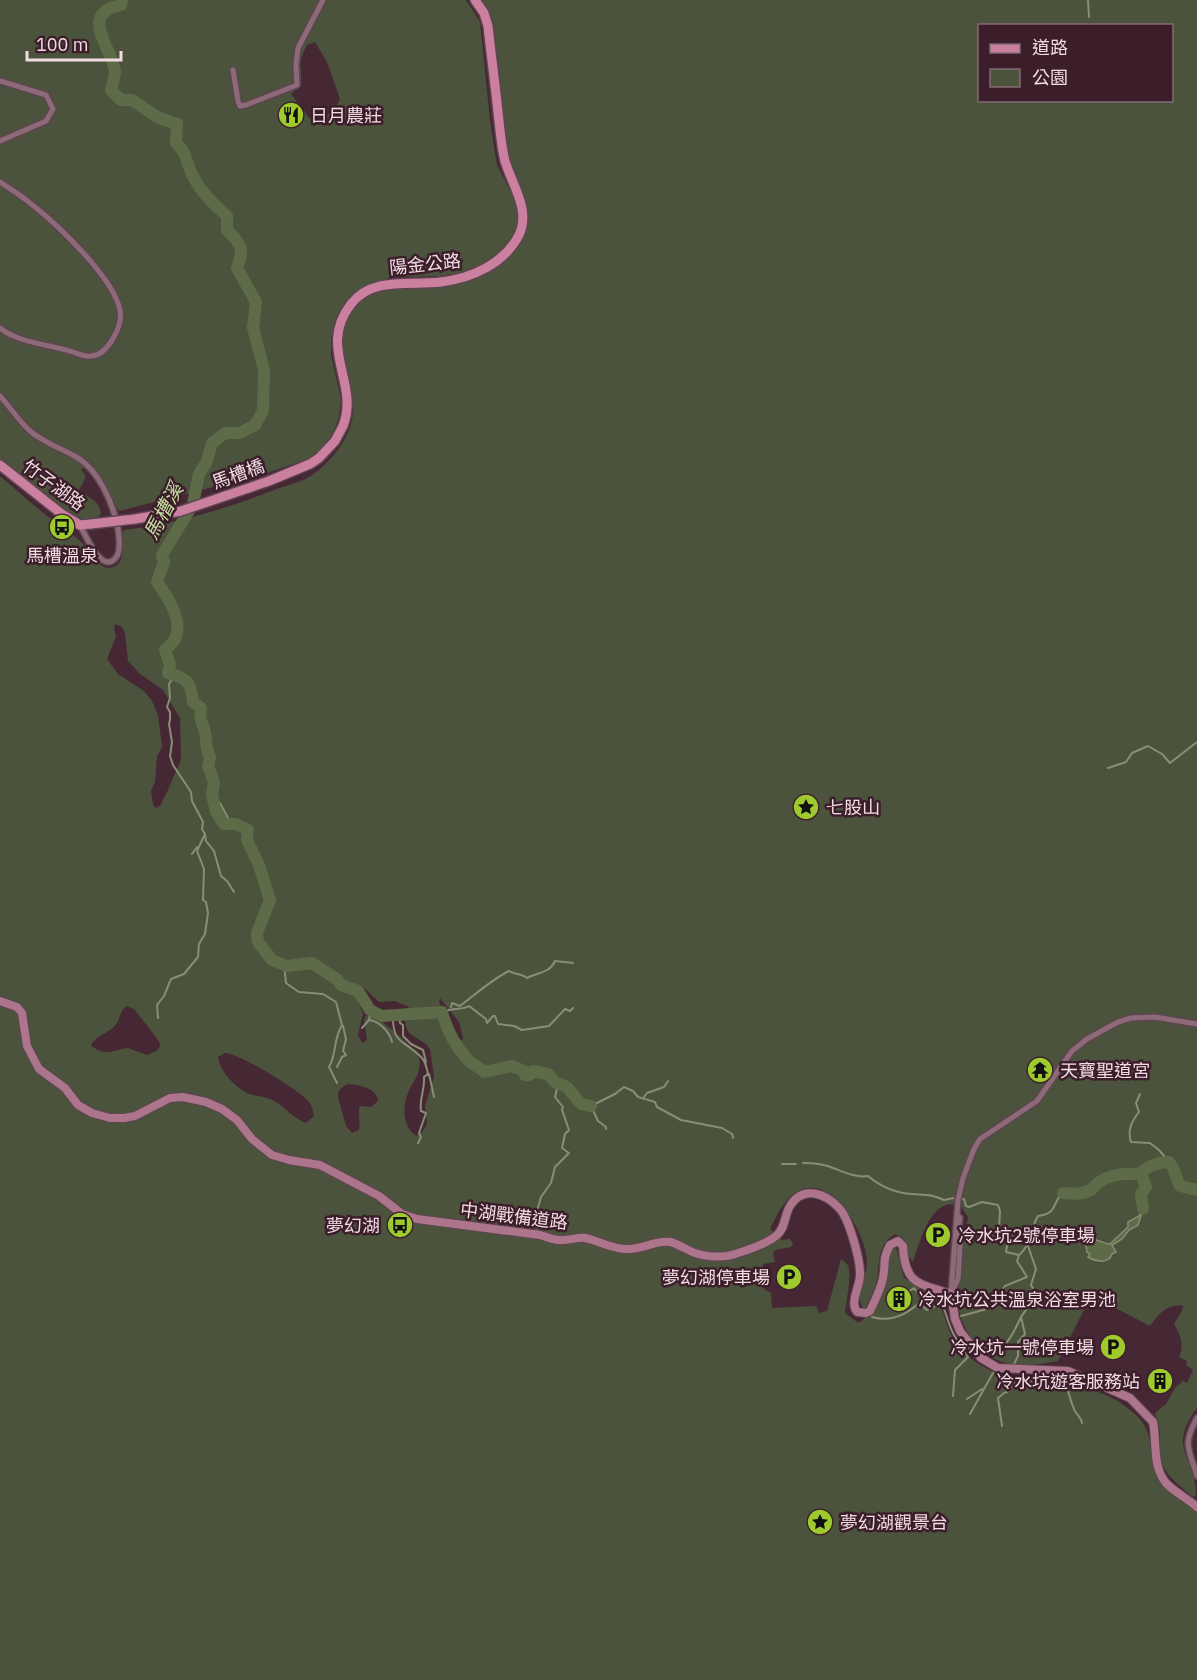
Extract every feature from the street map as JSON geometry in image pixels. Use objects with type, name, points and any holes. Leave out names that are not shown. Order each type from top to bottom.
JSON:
[{"type":"main road","name":"陽金公路","points":[[343,426],[348,398],[337,345],[340,322],[359,295],[382,285],[441,282],[472,276],[503,257],[513,247],[522,227],[523,207],[505,160],[488,26],[484,13],[476,0]]},
{"type":"main road","name":"馬槽橋","points":[[91,524],[181,511],[269,481],[319,458],[335,441],[343,426]]},
{"type":"main road","name":"竹子湖路","points":[[0,465],[63,515],[80,525],[91,524]]},
{"type":"street","points":[[233,70],[240,106],[295,86],[297,84],[298,48],[323,0]]},
{"type":"street","points":[[0,81],[46,95],[53,109],[46,121],[0,141]]},
{"type":"street","points":[[0,182],[29,202],[57,226],[94,267],[113,291],[121,318],[111,341],[99,354],[91,356],[84,356],[54,345],[17,338],[0,328]]},
{"type":"street","points":[[0,396],[30,431],[81,460],[92,471],[113,508],[118,528],[118,555],[112,561],[103,561],[96,555],[80,525]]},
{"type":"street","name":"中湖戰備道路","points":[[0,1001],[17,1007],[22,1013],[27,1046],[39,1069],[65,1088],[78,1105],[92,1113],[110,1118],[135,1116],[170,1098],[183,1096],[206,1102],[222,1109],[237,1120],[252,1139],[272,1155],[320,1165],[379,1196],[402,1214],[417,1219],[540,1235],[560,1241],[582,1238],[622,1249],[668,1242],[694,1253],[713,1257],[732,1256],[775,1237],[782,1229],[789,1207],[799,1196],[814,1192],[831,1202],[844,1214],[860,1272],[860,1283],[854,1302],[854,1309],[857,1312],[870,1311],[882,1284],[883,1260],[890,1245],[895,1241],[903,1246],[906,1272],[914,1280],[951,1294]]},
{"type":"street","points":[[1197,1024],[1155,1017],[1131,1018],[1118,1022],[1072,1051],[1037,1101],[980,1139],[963,1178],[958,1200],[951,1294],[955,1319],[960,1331],[981,1358],[998,1368],[1068,1371],[1130,1398],[1153,1422],[1155,1453],[1166,1484],[1197,1506]]},
{"type":"street","points":[[957,1215],[960,1218],[961,1237]]},
{"type":"street","points":[[951,1294],[958,1279],[962,1218],[957,1215]]},
{"type":"street","points":[[951,1294],[960,1225]]},
{"type":"street","points":[[1197,1418],[1188,1438],[1187,1447],[1197,1476]]},
{"type":"green space","points":[[0,0],[466,0],[480,22],[497,165],[517,209],[517,229],[510,246],[489,262],[459,273],[390,277],[355,293],[345,303],[337,316],[331,338],[331,355],[341,399],[339,417],[332,435],[320,450],[308,459],[264,474],[119,511],[89,465],[81,469],[86,477],[79,490],[96,502],[101,514],[88,520],[56,504],[0,461]],"holes":[[[315,42],[327,62],[340,99],[328,114],[309,118],[291,94],[301,81],[300,65],[307,45]]]},
{"type":"green space","points":[[481,0],[1197,0],[1197,1408],[1188,1422],[1183,1443],[1195,1482],[1196,1495],[1193,1497],[1182,1488],[1163,1466],[1160,1459],[1160,1434],[1155,1413],[1166,1404],[1175,1388],[1183,1381],[1187,1383],[1193,1370],[1186,1365],[1187,1361],[1179,1357],[1182,1344],[1174,1324],[1183,1306],[1168,1308],[1150,1326],[1102,1301],[1086,1306],[1058,1361],[1026,1365],[1002,1362],[988,1355],[975,1343],[965,1328],[959,1312],[958,1295],[968,1217],[961,1206],[946,1205],[934,1214],[925,1229],[913,1262],[907,1254],[903,1238],[895,1234],[889,1238],[882,1249],[874,1291],[864,1309],[860,1293],[867,1264],[862,1239],[847,1212],[836,1200],[825,1192],[813,1188],[795,1193],[782,1206],[770,1229],[782,1240],[790,1239],[793,1244],[791,1247],[775,1250],[773,1253],[775,1262],[763,1264],[764,1289],[771,1293],[772,1308],[816,1306],[819,1313],[827,1311],[841,1259],[847,1264],[849,1270],[845,1313],[857,1322],[861,1322],[871,1307],[892,1248],[895,1248],[904,1278],[935,1298],[942,1308],[954,1339],[962,1350],[978,1364],[1008,1376],[1050,1379],[1097,1391],[1121,1403],[1137,1416],[1148,1433],[1159,1479],[1168,1490],[1197,1513],[1197,1680],[0,1680],[0,476],[78,539],[99,564],[108,568],[118,564],[121,560],[124,530],[202,514],[240,503],[311,476],[341,445],[353,416],[352,392],[343,345],[347,321],[361,301],[379,291],[388,289],[469,279],[494,269],[514,251],[521,239],[526,222],[507,156],[489,17]],"holes":[[[115,624],[122,627],[125,633],[128,661],[140,674],[163,690],[180,718],[181,760],[160,806],[156,808],[153,805],[151,791],[155,782],[157,756],[162,747],[158,715],[152,701],[144,691],[118,674],[107,659],[116,636]],[[357,987],[364,988],[379,1002],[395,1001],[409,1007],[405,1018],[406,1027],[410,1034],[430,1049],[434,1077],[425,1106],[427,1124],[416,1136],[408,1128],[404,1111],[408,1093],[418,1073],[420,1064],[417,1053],[375,1016],[366,1016],[364,1020],[367,1040],[362,1043],[358,1035],[363,1014],[354,993]],[[440,998],[459,1022],[463,1038],[460,1043],[449,1031]],[[127,1006],[134,1009],[159,1041],[160,1046],[157,1051],[147,1055],[128,1048],[106,1052],[91,1046],[96,1039],[117,1023],[123,1009]],[[225,1053],[243,1059],[283,1082],[304,1097],[310,1104],[314,1116],[306,1123],[271,1099],[247,1093],[228,1078],[218,1057]],[[348,1084],[371,1090],[378,1101],[371,1107],[360,1106],[359,1130],[352,1133],[346,1126],[338,1097],[339,1091]],[[1142,1212],[1134,1228],[1111,1245],[1110,1258],[1100,1262],[1093,1258],[1089,1252],[1104,1244],[1110,1245],[1128,1227],[1129,1222]]]},
{"type":"shaded area","points":[[1143,1209],[1138,1225],[1112,1245],[1116,1252],[1110,1258],[1099,1261],[1088,1257],[1090,1254],[1086,1246],[1091,1239],[1110,1244],[1128,1227],[1128,1222],[1139,1216]]},
{"type":"waterway","name":"馬槽溪","points":[[122,0],[121,5],[108,9],[101,16],[99,23],[100,32],[115,71],[111,90],[121,100],[132,100],[157,117],[177,124],[176,143],[184,153],[198,185],[227,216],[227,230],[236,239],[241,251],[237,268],[256,302],[253,328],[264,370],[263,411],[255,425],[240,433],[225,433],[212,443],[207,461],[199,474],[193,504],[162,555],[164,562],[157,582],[173,609],[177,624],[175,639],[165,650],[170,665],[168,673],[187,682],[193,702],[201,708],[201,719],[210,757],[208,766],[214,782],[212,795],[216,812],[224,824],[236,824],[248,830],[247,840],[259,865],[270,900],[257,933],[258,942],[272,960],[287,966],[312,963],[338,980],[341,985],[358,991],[370,1010],[382,1016],[442,1012],[449,1032],[459,1049],[470,1062],[484,1072],[512,1066],[524,1071],[525,1075],[533,1071],[548,1074],[555,1082],[567,1087],[581,1104],[591,1106]]},
{"type":"waterway","points":[[1088,0],[1089,17]]},
{"type":"waterway","points":[[158,1018],[157,1005],[164,996],[171,979],[184,974],[198,957],[199,944],[205,934],[208,913],[206,902],[203,900],[204,869],[197,851],[205,834],[202,829],[203,822],[192,801],[191,792],[173,765],[170,756],[172,742],[170,712],[167,707],[170,698],[169,684],[175,675]]},
{"type":"waterway","points":[[1108,768],[1126,762],[1132,753],[1148,746],[1162,754],[1170,763],[1197,742]]},
{"type":"waterway","points":[[213,800],[220,803],[228,818],[236,824]]},
{"type":"waterway","points":[[205,834],[206,841],[214,851],[221,876],[234,892]]},
{"type":"waterway","points":[[192,854],[197,847]]},
{"type":"waterway","points":[[451,1007],[452,1003],[460,1006],[509,971],[527,978],[547,970],[555,961],[573,963]]},
{"type":"waterway","points":[[284,964],[286,983],[299,992],[323,994],[336,1002],[342,1025],[329,1067],[337,1083]]},
{"type":"waterway","points":[[442,1012],[469,1006],[486,1019],[487,1023],[495,1016],[498,1024],[514,1026],[522,1030],[549,1026],[565,1009],[570,1011],[573,1008]]},
{"type":"waterway","points":[[371,1010],[369,1020],[384,1028],[392,1042]]},
{"type":"waterway","points":[[399,1014],[400,1023],[403,1025],[403,1036],[411,1044],[423,1050],[426,1062]]},
{"type":"waterway","points":[[393,1015],[397,1037],[423,1059],[428,1074],[424,1077],[421,1102],[421,1111],[426,1113],[418,1143]]},
{"type":"waterway","points":[[362,1028],[369,1020]]},
{"type":"waterway","points":[[337,1067],[342,1057],[346,1055],[343,1051],[346,1039],[343,1026]]},
{"type":"waterway","points":[[429,1074],[434,1097]]},
{"type":"waterway","points":[[644,1097],[647,1093],[664,1087],[668,1081]]},
{"type":"waterway","points":[[536,1232],[539,1226],[536,1214],[541,1197],[551,1183],[555,1167],[569,1153],[562,1148],[565,1134],[569,1130],[563,1107],[555,1097],[558,1084]]},
{"type":"waterway","points":[[606,1129],[598,1121],[591,1106],[624,1087],[633,1091],[638,1097],[655,1102],[657,1107],[681,1120],[722,1128],[732,1134],[733,1138]]},
{"type":"waterway","points":[[1140,1094],[1136,1103],[1139,1112],[1130,1130],[1131,1142],[1150,1143],[1169,1162]]},
{"type":"waterway","points":[[1143,1209],[1141,1194],[1146,1187],[1141,1174],[1153,1165],[1169,1162],[1180,1186],[1197,1190]]},
{"type":"waterway","points":[[803,1163],[868,1176],[894,1191],[932,1196],[944,1200],[954,1198]]},
{"type":"waterway","points":[[782,1164],[796,1164]]},
{"type":"waterway","points":[[1063,1193],[1085,1192],[1103,1179],[1113,1176],[1141,1174]]},
{"type":"waterway","points":[[962,1199],[969,1207],[982,1202],[998,1205],[999,1229],[1009,1236],[1006,1252],[1019,1255],[1026,1247],[1038,1216],[1049,1213],[1063,1193]]},
{"type":"waterway","points":[[1004,1351],[1004,1345],[1036,1293],[1031,1285],[1036,1269],[1028,1246]]},
{"type":"waterway","points":[[961,1316],[987,1309],[1005,1286],[1027,1277],[1017,1261],[1019,1255]]},
{"type":"waterway","points":[[908,1292],[914,1288],[921,1297],[930,1292],[939,1300],[950,1327],[968,1357],[955,1370],[953,1396]]},
{"type":"waterway","points":[[872,1317],[891,1318],[908,1311],[919,1303],[927,1310],[942,1303]]},
{"type":"waterway","points":[[1014,1364],[1018,1356],[1018,1342],[1025,1334],[1021,1317]]},
{"type":"waterway","points":[[970,1414],[993,1373]]},
{"type":"waterway","points":[[1020,1377],[1039,1383],[1066,1384],[1074,1409],[1082,1423]]},
{"type":"waterway","points":[[1002,1426],[998,1398],[1009,1391],[1012,1384],[1018,1383],[1021,1379]]},
{"type":"waterway","points":[[967,1399],[982,1389]]},
{"type":"place","name":"日月農莊","points":[[291,115]]},
{"type":"place","name":"馬槽溫泉","points":[[62,527]]},
{"type":"place","name":"七股山","points":[[806,807]]},
{"type":"place","name":"天寶聖道宮","points":[[1040,1070]]},
{"type":"place","name":"夢幻湖","points":[[400,1225]]},
{"type":"place","name":"冷水坑2號停車場","points":[[938,1235]]},
{"type":"place","name":"夢幻湖停車場","points":[[789,1277]]},
{"type":"place","name":"冷水坑公共溫泉浴室男池","points":[[899,1299]]},
{"type":"place","name":"冷水坑一號停車場","points":[[1113,1347]]},
{"type":"place","name":"冷水坑遊客服務站","points":[[1160,1381]]},
{"type":"place","name":"夢幻湖觀景台","points":[[820,1522]]}]
